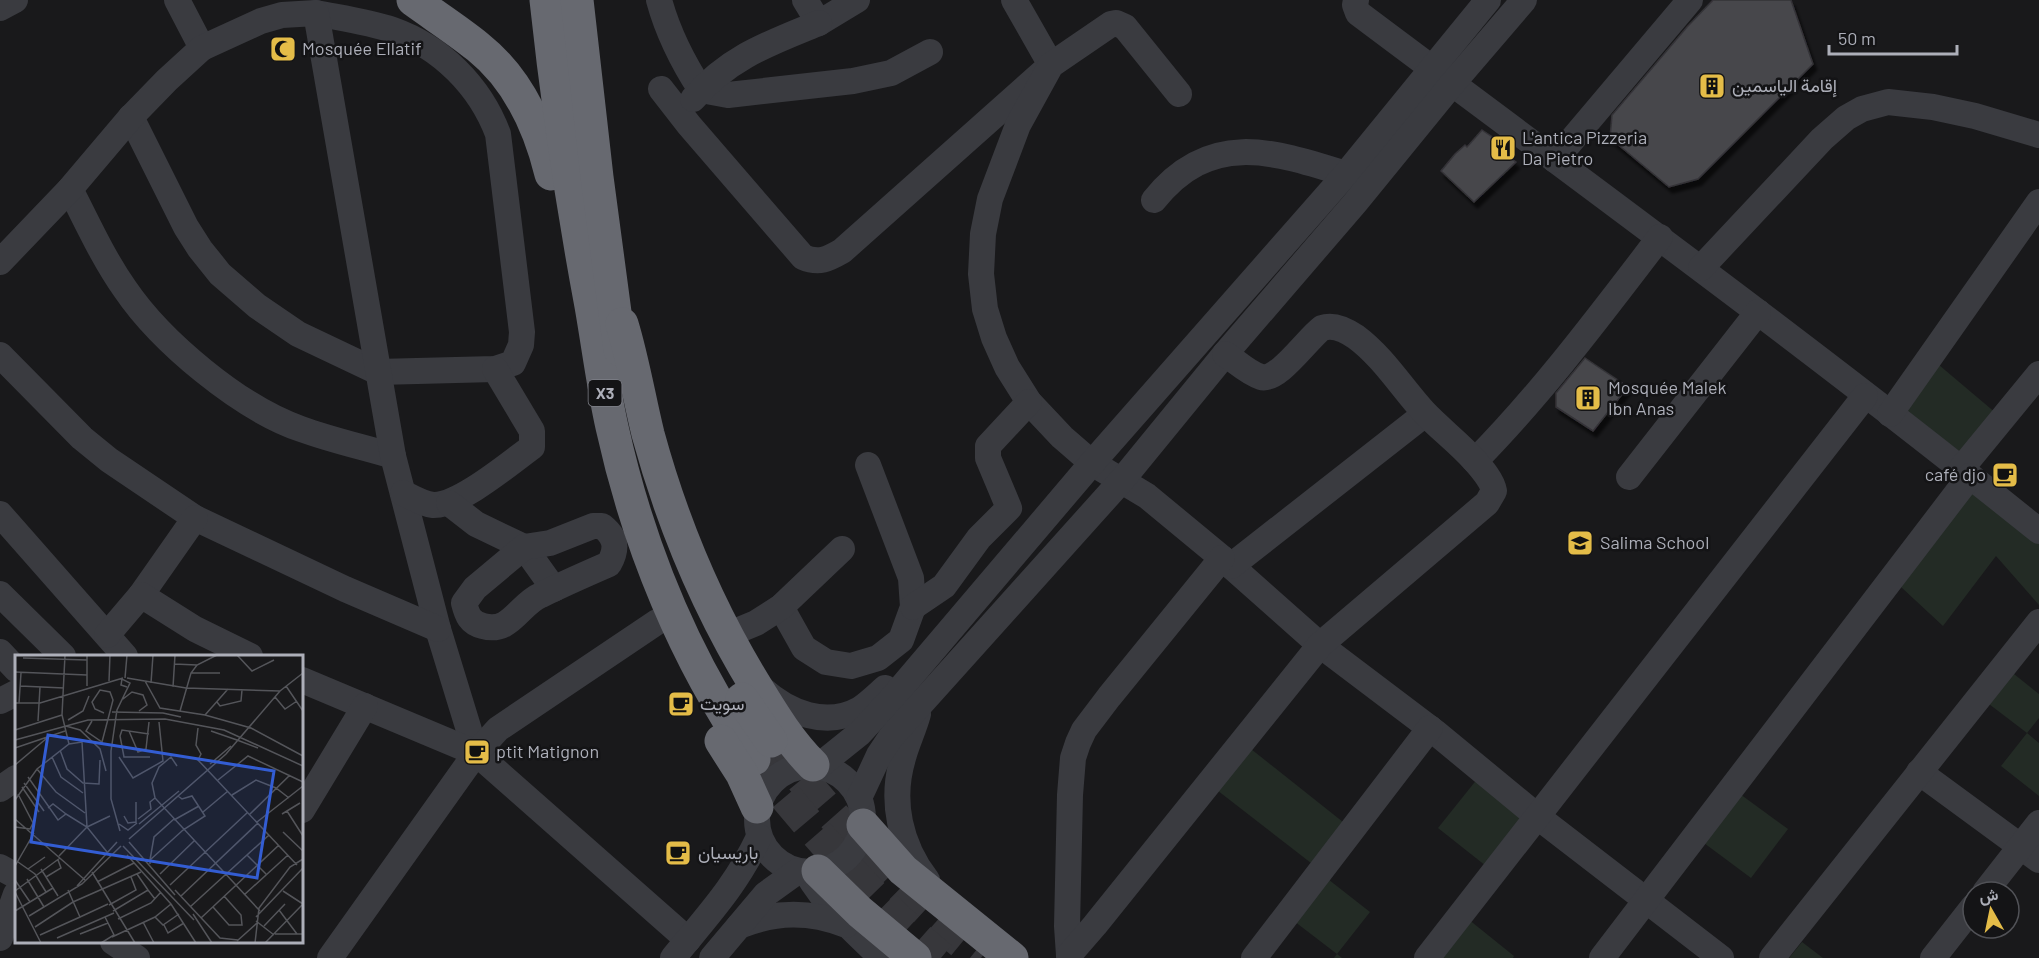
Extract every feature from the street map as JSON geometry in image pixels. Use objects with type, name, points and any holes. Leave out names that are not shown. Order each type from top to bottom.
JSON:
[{"type":"highway","points":[[413,0],[479,48],[506,75],[528,107],[543,142],[571,258],[594,326]]},
{"type":"highway","name":"X3","points":[[546,0],[571,189],[602,375],[613,429],[639,525],[673,614],[712,693],[763,750],[749,711],[691,604],[672,560],[657,516],[633,423],[623,372],[578,0]]},
{"type":"highway","points":[[583,55],[588,0]]},
{"type":"highway","points":[[614,299],[630,352],[656,459],[693,564],[753,681],[785,733],[816,766]]},
{"type":"highway","points":[[602,375],[598,413],[606,470],[631,556],[657,622],[688,685],[742,774],[758,822]]},
{"type":"highway","points":[[861,812],[903,870],[1012,958]]},
{"type":"highway","points":[[808,871],[915,958]]},
{"type":"street","points":[[177,0],[202,48]]},
{"type":"street","points":[[659,0],[674,45],[701,90],[728,95],[853,81],[891,73],[930,52]]},
{"type":"street","points":[[805,0],[819,23]]},
{"type":"street","points":[[681,114],[709,81],[732,62],[819,23],[857,0]]},
{"type":"street","points":[[1014,0],[1051,65]]},
{"type":"street","points":[[1356,0],[1358,13],[1701,268],[2039,531]]},
{"type":"street","points":[[816,766],[853,739],[878,715],[1092,463],[1346,174],[1488,0]]},
{"type":"street","points":[[712,958],[766,894],[808,871],[832,867],[853,850],[859,838],[861,812],[879,755],[891,737],[1122,480],[1225,354],[1355,203],[1524,0]]},
{"type":"street","points":[[1555,160],[1690,0]]},
{"type":"street","points":[[316,12],[393,456],[438,629],[476,753]]},
{"type":"street","points":[[0,262],[70,189],[131,117],[202,48],[261,21],[282,15],[316,12],[392,30],[414,39],[454,68],[481,98],[490,114],[498,134],[522,332],[521,345],[513,363],[495,369],[378,372],[298,334],[257,306],[220,274],[200,249],[131,117]]},
{"type":"street","points":[[661,89],[803,257],[812,261],[821,260],[842,251],[1051,65],[1111,24],[1116,23],[1125,27],[1179,94]]},
{"type":"street","points":[[1051,65],[1018,125],[990,199],[983,234],[981,274],[985,309],[994,338],[1007,367],[1029,402],[1062,437],[1092,463],[1147,496],[1227,562],[1320,645],[1430,728],[1538,817],[1721,958]]},
{"type":"street","points":[[1701,268],[1822,139],[1846,118],[1862,109],[1888,102],[1933,107],[1975,116],[2039,135]]},
{"type":"street","points":[[1154,200],[1163,188],[1183,172],[1205,159],[1229,153],[1260,151],[1292,157],[1346,174]]},
{"type":"street","points":[[70,189],[124,288],[160,333],[180,351],[238,395],[290,424],[393,456]]},
{"type":"street","points":[[1890,414],[2039,202]]},
{"type":"street","points":[[1475,461],[1568,357],[1660,237]]},
{"type":"street","points":[[1629,477],[1758,312]]},
{"type":"street","points":[[1069,956],[1320,645],[1492,498],[1494,491],[1493,485],[1475,461],[1425,414],[1366,346],[1341,329],[1328,326],[1314,333],[1276,374],[1266,378],[1258,376],[1225,354]]},
{"type":"street","points":[[0,355],[82,438],[109,460],[195,518],[345,589],[438,629]]},
{"type":"street","points":[[403,493],[431,505],[449,503],[495,475],[532,447],[532,431],[495,369]]},
{"type":"street","points":[[1602,958],[2039,374]]},
{"type":"street","points":[[1427,958],[1865,396]]},
{"type":"street","points":[[913,607],[944,586],[979,538],[1009,508],[988,458],[988,446],[1029,402]]},
{"type":"street","points":[[1069,956],[1067,926],[1070,795],[1073,758],[1084,730],[1109,697],[1227,562],[1425,414]]},
{"type":"street","points":[[780,607],[804,648],[826,662],[851,666],[878,658],[900,640],[913,607],[911,578],[868,465]]},
{"type":"street","points":[[449,503],[476,524],[524,547],[554,590]]},
{"type":"street","points":[[0,514],[114,650],[141,595],[195,518]]},
{"type":"street","points":[[593,526],[602,526],[609,531],[615,541],[615,553],[609,564],[538,596],[507,623],[492,629],[474,624],[467,615],[464,603],[475,588],[524,547],[550,543],[593,526]]},
{"type":"street","points":[[728,635],[756,623],[780,607],[842,549]]},
{"type":"street","points":[[0,594],[61,655]]},
{"type":"street","points":[[141,595],[195,629],[246,655]]},
{"type":"street","points":[[330,958],[476,753],[498,729],[657,622]]},
{"type":"street","points":[[1772,958],[2039,622]]},
{"type":"street","points":[[900,640],[919,666]]},
{"type":"street","points":[[0,652],[15,668]]},
{"type":"street","points":[[753,681],[776,701],[790,709],[819,718],[830,718],[861,708],[893,682],[919,666]]},
{"type":"street","points":[[303,680],[476,753],[680,949],[726,895],[749,859],[767,787],[784,772],[798,766],[816,766],[832,770],[852,786],[861,812]]},
{"type":"street","points":[[0,701],[15,694]]},
{"type":"street","points":[[921,703],[899,777],[898,813],[901,831],[912,858],[948,906]]},
{"type":"street","points":[[303,808],[365,706]]},
{"type":"street","points":[[1254,958],[1430,728]]},
{"type":"street","points":[[1919,772],[2030,853]]},
{"type":"street","points":[[0,789],[15,779]]},
{"type":"street","points":[[758,822],[765,849],[774,859],[786,866],[808,871],[824,900],[882,958]]},
{"type":"street","points":[[1999,880],[2030,853],[2039,824]]},
{"type":"street","points":[[0,867],[15,875]]},
{"type":"street","points":[[0,938],[15,897]]},
{"type":"street","points":[[736,928],[763,918],[791,914],[829,919],[847,925]]},
{"type":"street","points":[[1933,958],[1961,922]]},
{"type":"street","points":[[114,943],[137,958]]},
{"type":"shaded area","points":[[1939,365],[1997,414],[1963,454],[1907,412]]},
{"type":"shaded area","points":[[1973,489],[2039,538],[2039,605],[1996,556],[1943,626],[1901,587]]},
{"type":"shaded area","points":[[2009,670],[2039,694],[2039,718],[2027,733],[1985,701]]},
{"type":"shaded area","points":[[2027,733],[2039,743],[2039,796],[2001,766]]},
{"type":"shaded area","points":[[1246,745],[1343,822],[1311,863],[1213,787]]},
{"type":"shaded area","points":[[1478,778],[1526,816],[1486,866],[1438,828]]},
{"type":"shaded area","points":[[1740,794],[1788,829],[1751,878],[1704,843]]},
{"type":"shaded area","points":[[1324,876],[1370,912],[1337,954],[1290,918]]},
{"type":"shaded area","points":[[1468,919],[1514,956],[1513,958],[1437,958]]},
{"type":"shaded area","points":[[1802,942],[1823,958],[1789,958]]},
{"type":"building","name":"إقامة الياسمين","points":[[1713,0],[1791,0],[1813,64],[1698,179],[1669,187],[1610,138],[1612,115]]},
{"type":"building","points":[[1482,130],[1503,144],[1500,150],[1516,162],[1474,202],[1441,171],[1455,154],[1465,145],[1467,147]]},
{"type":"building","name":"Mosquée Malek Ibn Anas","points":[[1585,358],[1628,387],[1593,431],[1556,407],[1556,393]]},
{"type":"tunnel","points":[[771,741],[870,856],[923,909],[981,958]]},
{"type":"tunnel","points":[[754,759],[866,888],[941,958]]},
{"type":"place","name":"Mosquée Ellatif","points":[[283,49]]},
{"type":"place","name":"إقامة الياسمين","points":[[1712,86]]},
{"type":"place","name":"L'antica Pizzeria Da Pietro","points":[[1503,148]]},
{"type":"place","name":"Mosquée Malek Ibn Anas","points":[[1588,398]]},
{"type":"place","name":"café djo","points":[[2005,475]]},
{"type":"place","name":"Salima School","points":[[1580,543]]},
{"type":"place","name":"سويت","points":[[681,704]]},
{"type":"place","name":"ptit Matignon","points":[[477,752]]},
{"type":"place","name":"باريسيان","points":[[678,853]]}]
